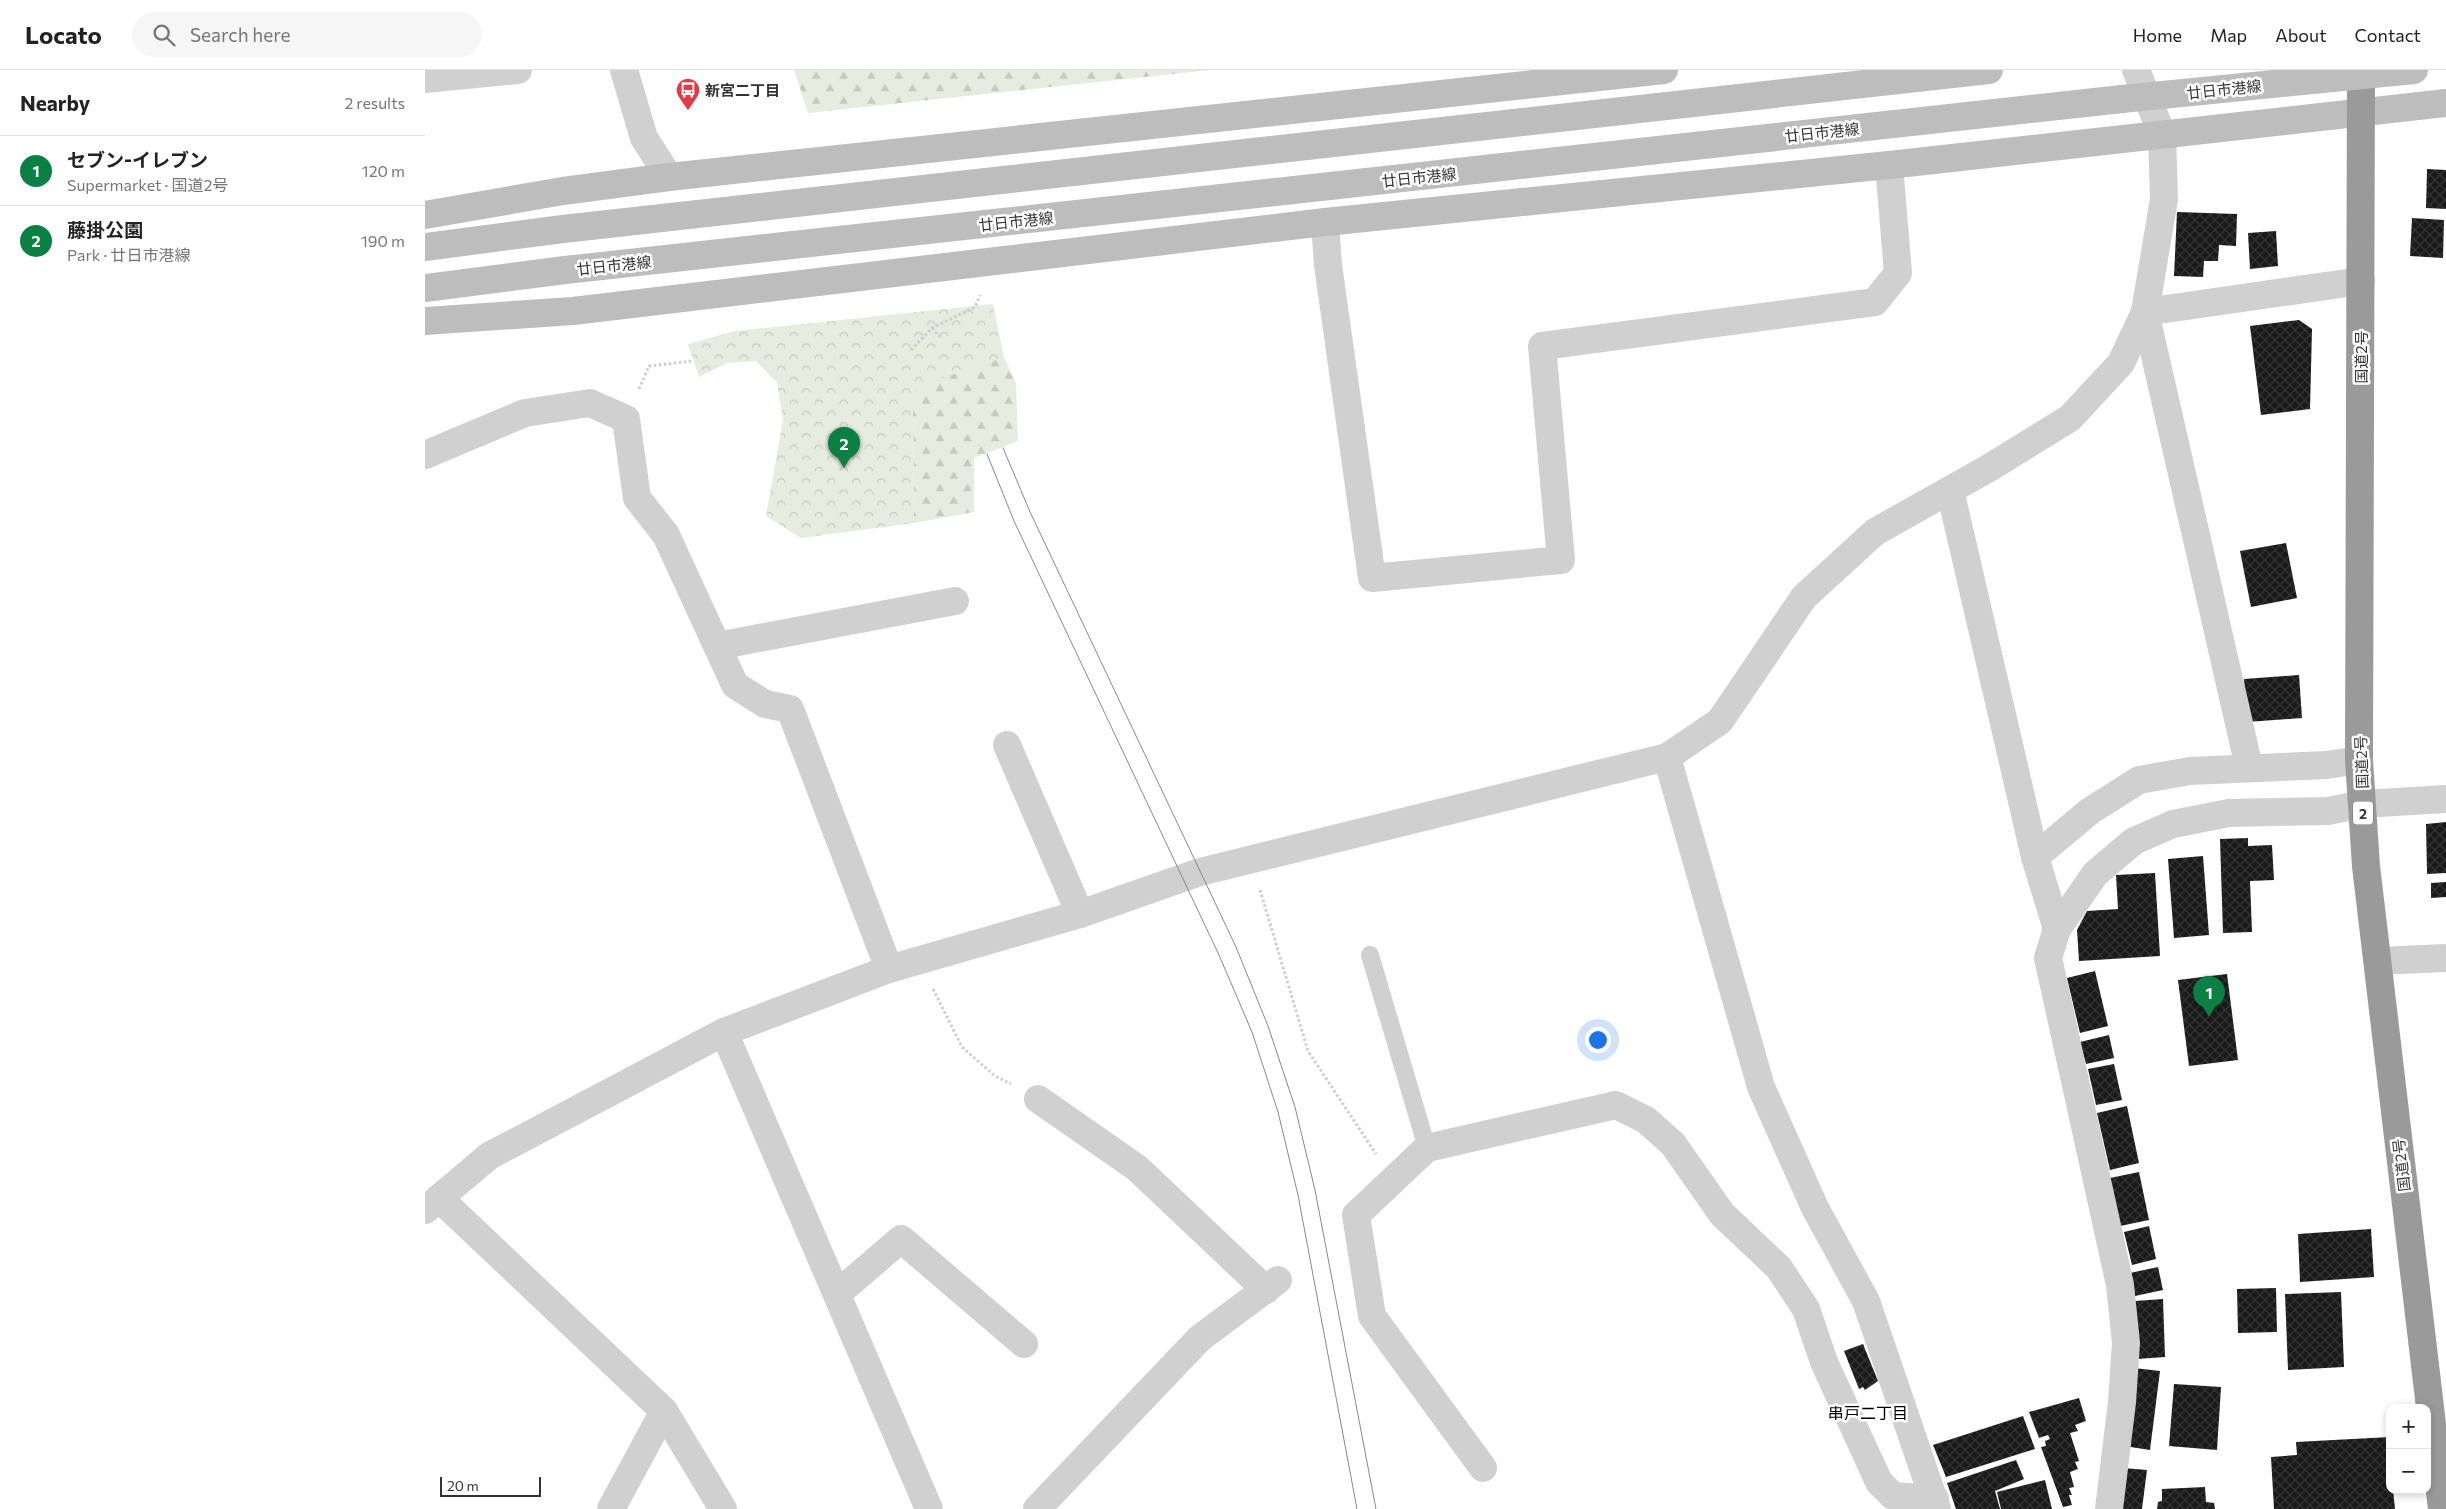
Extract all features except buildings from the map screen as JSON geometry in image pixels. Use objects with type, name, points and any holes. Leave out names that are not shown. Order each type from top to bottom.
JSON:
[{"type":"highway","name":"国道2号","points":[[2361,70],[2359,760],[2366,866],[2441,1509]]},
{"type":"main road","points":[[425,215],[563,191],[669,177],[1663,70]]},
{"type":"main road","points":[[425,247],[573,228],[1989,70]]},
{"type":"main road","name":"廿日市港線","points":[[425,288],[585,268],[2122,99],[2414,70]]},
{"type":"main road","points":[[425,321],[573,311],[1002,262],[1325,222],[1889,165],[2446,103]]},
{"type":"street","points":[[425,79],[518,70]]},
{"type":"street","points":[[624,70],[644,138],[669,177]]},
{"type":"street","points":[[723,1509],[664,1411],[432,1204],[489,1156],[724,1032],[889,969],[1080,914],[1183,877],[1250,858],[1667,756],[1720,721],[1804,598],[1875,532],[1950,490],[2070,418],[2121,362],[2145,312],[2163,200],[2162,134],[2136,70]]},
{"type":"street","points":[[1325,222],[1328,265],[1372,578],[1561,560],[1542,346],[1875,302],[1898,273],[1889,165]]},
{"type":"street","points":[[2145,312],[2361,281]]},
{"type":"street","points":[[2145,312],[2249,767]]},
{"type":"street","points":[[425,455],[525,413],[590,404],[626,419],[637,498],[666,535],[735,685],[765,704],[790,709],[889,969]]},
{"type":"street","points":[[1950,490],[2035,857],[2057,929]]},
{"type":"street","points":[[717,646],[955,601]]},
{"type":"street","points":[[1007,745],[1080,914]]},
{"type":"street","points":[[1483,1468],[1372,1316],[1356,1216],[1427,1148],[1616,1104],[1646,1120],[1673,1144],[1723,1214],[1779,1268],[1806,1309],[1824,1362],[1879,1482],[1893,1496],[1936,1504],[1866,1301],[1815,1208],[1761,1087],[1667,756]]},
{"type":"street","points":[[2035,857],[2090,810],[2139,780],[2190,771],[2327,765],[2359,760]]},
{"type":"street","points":[[2109,1509],[2123,1402],[2126,1343],[2120,1284],[2048,958],[2057,929],[2095,874],[2134,841],[2173,824],[2229,813],[2328,811],[2363,804],[2446,799]]},
{"type":"street","points":[[2378,961],[2446,958]]},
{"type":"street","points":[[724,1032],[929,1509]]},
{"type":"street","points":[[1037,1509],[1200,1338],[1272,1285],[1137,1168],[1038,1099]]},
{"type":"street","points":[[837,1294],[901,1239],[1024,1344]]},
{"type":"street","points":[[611,1509],[664,1411]]},
{"type":"lane","points":[[1370,955],[1427,1148]]},
{"type":"path","points":[[911,350],[931,328],[975,306],[983,288],[1002,262]]},
{"type":"path","points":[[931,328],[940,337]]},
{"type":"path","points":[[626,419],[649,366],[692,361]]},
{"type":"path","points":[[1250,858],[1308,1051],[1394,1180]]},
{"type":"path","points":[[919,961],[962,1047],[995,1076],[1038,1099]]},
{"type":"green space","points":[[794,70],[1211,70],[808,113]]},
{"type":"green space","points":[[993,304],[1004,357],[916,387],[913,411],[914,523],[801,538],[766,516],[783,420],[777,383],[756,361],[727,363],[699,377],[688,344],[735,331]]},
{"type":"green space","points":[[1004,357],[1016,383],[1018,441],[974,458],[974,512],[914,523],[913,410],[916,386]]},
{"type":"tram line","points":[[1003,448],[1031,514],[1236,947],[1268,1026],[1295,1107],[1315,1190],[1376,1509]]},
{"type":"tram line","points":[[987,454],[1014,521],[1219,955],[1252,1032],[1278,1112],[1298,1195],[1357,1509]]},
{"type":"place","name":"新宮二丁目","points":[[688,111]]},
{"type":"place","name":"藤掛公園","points":[[844,468]]},
{"type":"place","name":"セブン-イレブン","points":[[2209,1017]]},
{"type":"district","name":"串戸二丁目","points":[[1868,1412]]}]
